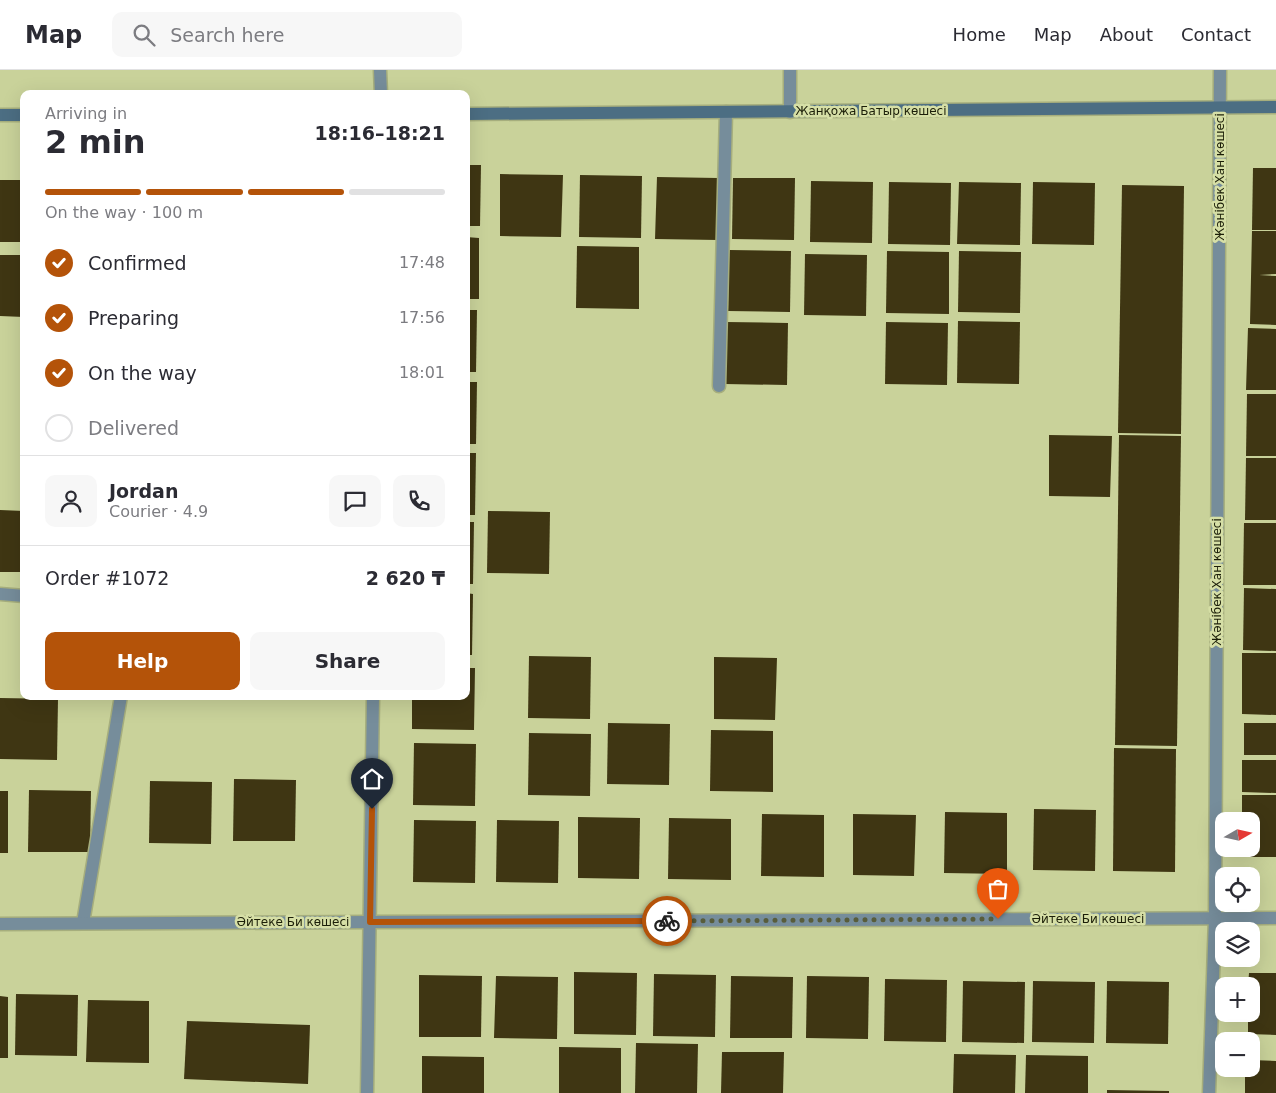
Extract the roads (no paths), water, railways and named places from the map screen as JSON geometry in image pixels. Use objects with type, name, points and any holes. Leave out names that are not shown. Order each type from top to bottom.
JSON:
[{"type":"main road","name":"Жанқожа Батыр көшесі","points":[[470,114],[1276,107]]},
{"type":"main road","points":[[0,115],[20,115]]},
{"type":"street","points":[[380,70],[381,90]]},
{"type":"street","points":[[790,70],[790,112]]},
{"type":"street","name":"Жәнібек Хан көшесі","points":[[1208,1093],[1215,918],[1220,70]]},
{"type":"street","points":[[719,386],[726,112]]},
{"type":"street","points":[[0,594],[20,596]]},
{"type":"street","points":[[83,923],[120,700]]},
{"type":"street","points":[[366,1093],[373,700]]},
{"type":"street","name":"Әйтеке Би көшесі","points":[[0,924],[1276,918]]}]
